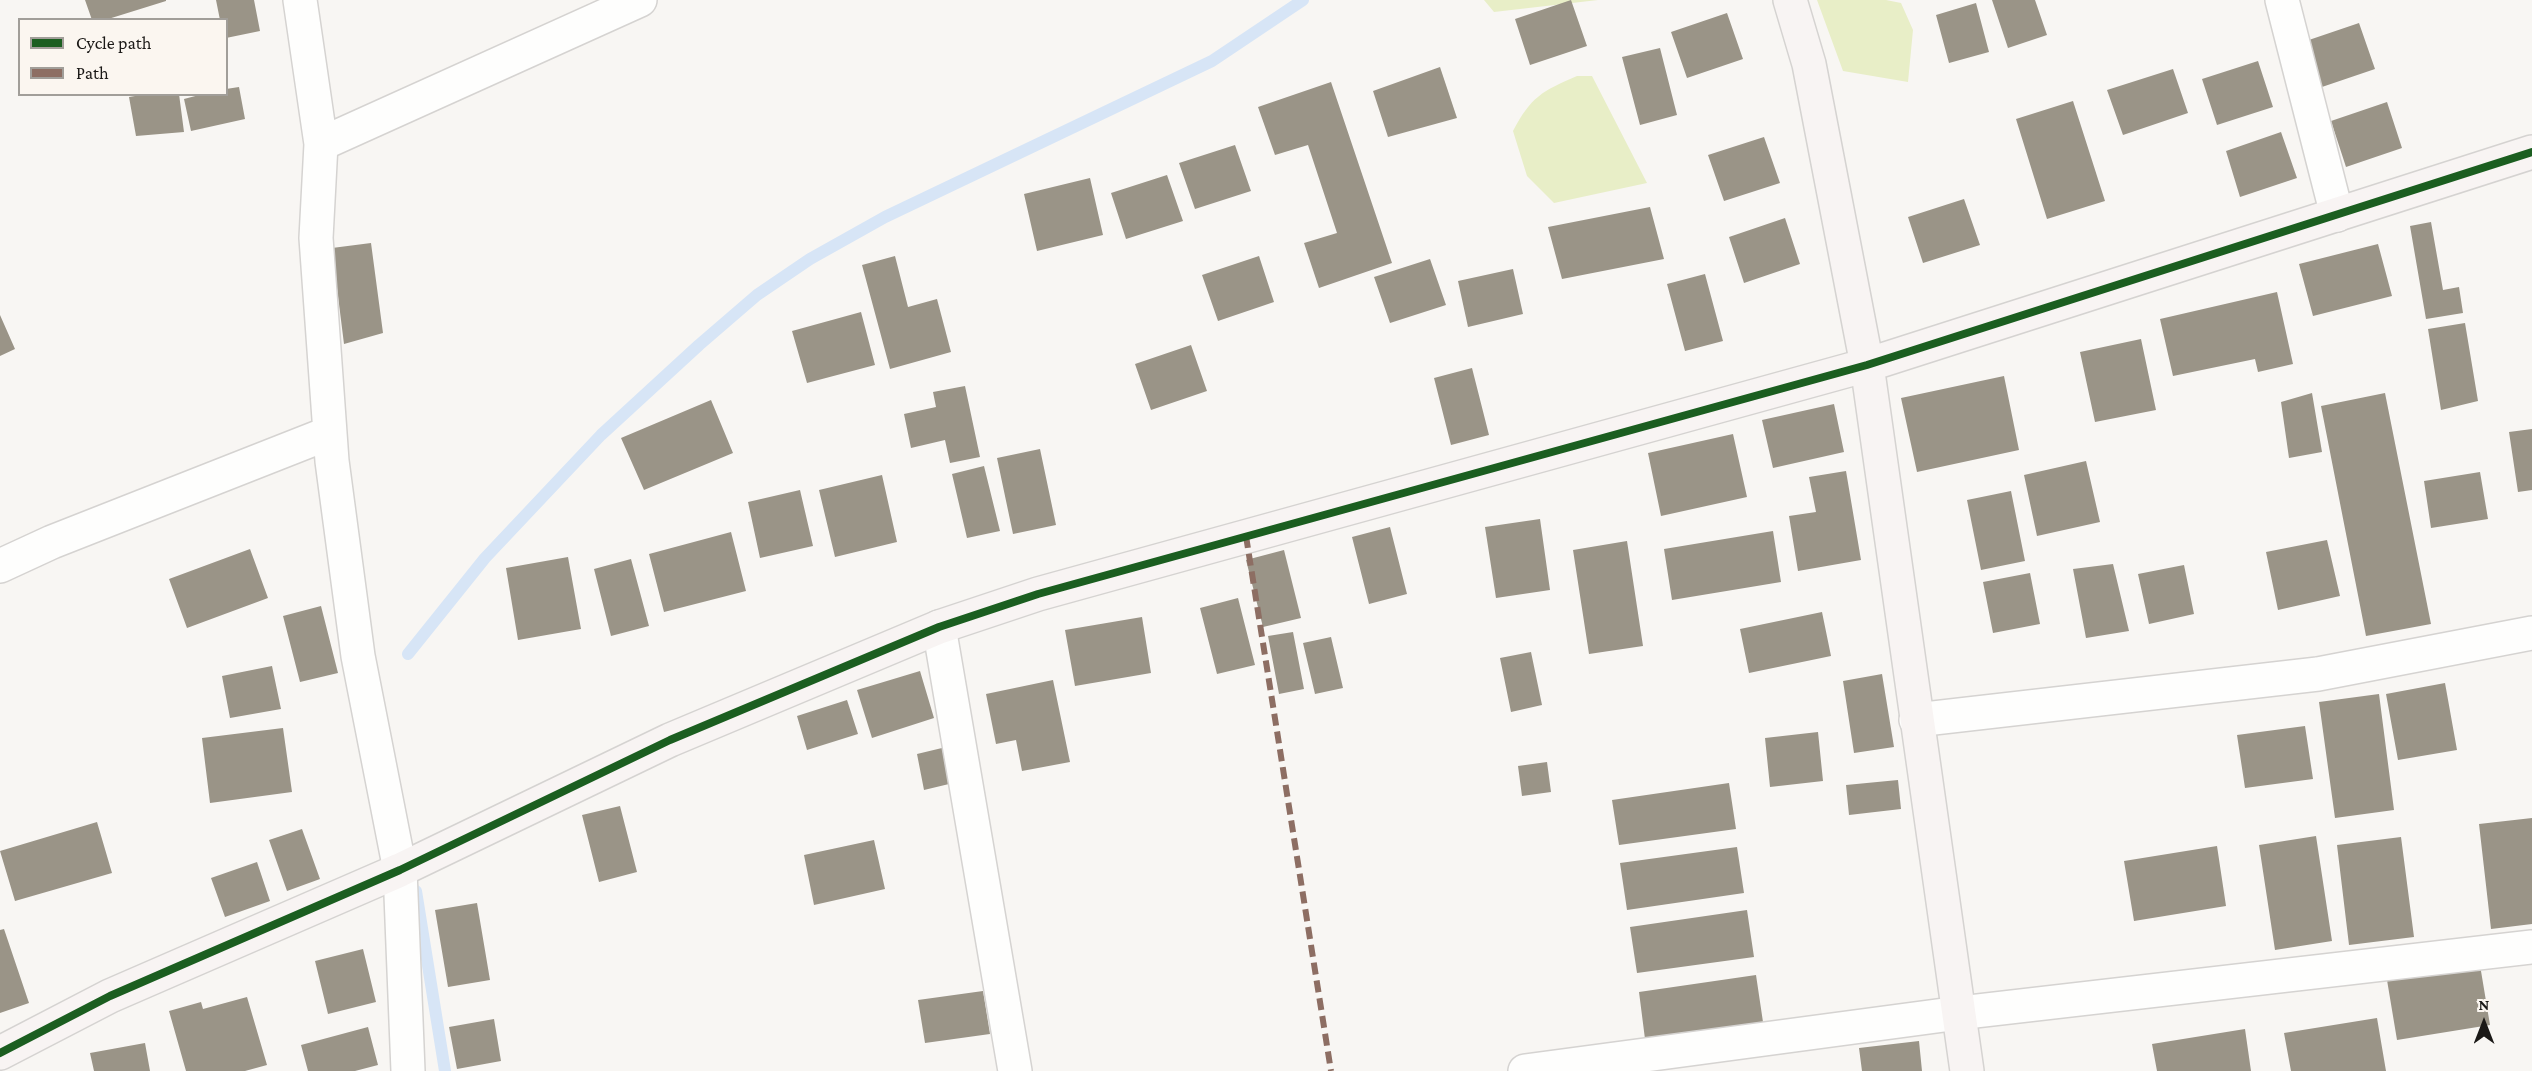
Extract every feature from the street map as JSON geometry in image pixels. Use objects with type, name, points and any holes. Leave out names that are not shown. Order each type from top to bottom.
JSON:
[{"type":"street","points":[[300,0],[321,144],[316,238],[330,433],[358,656],[400,870],[408,1071]]},
{"type":"street","points":[[321,144],[640,0]]},
{"type":"street","points":[[1790,0],[1809,64],[1867,365],[1967,1071]]},
{"type":"street","points":[[2282,0],[2337,215]]},
{"type":"street","points":[[0,1053],[110,996],[400,870],[670,740],[939,627],[1038,594],[1867,365],[2532,152]]},
{"type":"street","points":[[0,566],[52,542],[330,433]]},
{"type":"street","points":[[939,627],[1015,1071]]},
{"type":"street","points":[[1916,720],[2318,674],[2532,633]]},
{"type":"street","points":[[1525,1071],[1959,1013],[2532,946]]},
{"type":"green space","points":[[1484,0],[1598,0],[1494,12]]},
{"type":"green space","points":[[1817,0],[1886,0],[1901,3],[1913,30],[1908,82],[1843,71]]},
{"type":"green space","points":[[1577,76],[1592,76],[1647,183],[1554,203],[1527,176],[1513,131],[1526,110],[1539,96]]},
{"type":"building","points":[[85,0],[166,0],[111,18],[91,18]]},
{"type":"building","points":[[216,0],[254,0],[260,31],[228,38],[228,18],[220,18]]},
{"type":"building","points":[[1571,0],[1587,46],[1530,65],[1515,19]]},
{"type":"building","points":[[1992,0],[2035,0],[2047,35],[2008,48]]},
{"type":"building","points":[[1976,3],[1989,52],[1949,63],[1936,15]]},
{"type":"building","points":[[1727,13],[1743,59],[1687,78],[1671,32]]},
{"type":"building","points":[[2359,23],[2375,69],[2319,88],[2303,42]]},
{"type":"building","points":[[1660,48],[1677,115],[1640,125],[1622,57]]},
{"type":"building","points":[[2258,61],[2273,107],[2217,125],[2202,79]]},
{"type":"building","points":[[1440,67],[1457,118],[1388,137],[1373,91]]},
{"type":"building","points":[[2173,69],[2188,113],[2123,135],[2107,90]]},
{"type":"building","points":[[1331,82],[1392,263],[1319,288],[1304,243],[1337,233],[1308,145],[1275,155],[1258,107]]},
{"type":"building","points":[[239,87],[245,119],[191,131],[184,99],[195,96],[228,96],[228,89]]},
{"type":"building","points":[[179,96],[184,132],[136,136],[129,97]]},
{"type":"building","points":[[2073,101],[2105,201],[2047,219],[2016,119]]},
{"type":"building","points":[[2387,102],[2402,148],[2346,167],[2331,121]]},
{"type":"building","points":[[2281,132],[2297,178],[2240,197],[2226,151]]},
{"type":"building","points":[[1764,137],[1780,183],[1724,201],[1708,155]]},
{"type":"building","points":[[1235,145],[1251,191],[1195,209],[1179,163]]},
{"type":"building","points":[[1167,175],[1183,221],[1126,239],[1111,193]]},
{"type":"building","points":[[1090,178],[1103,235],[1037,251],[1024,194]]},
{"type":"building","points":[[1964,199],[1980,245],[1923,263],[1908,217]]},
{"type":"building","points":[[1650,207],[1664,259],[1562,279],[1548,227]]},
{"type":"building","points":[[1785,218],[1800,264],[1744,283],[1729,237]]},
{"type":"building","points":[[2431,222],[2443,290],[2459,287],[2463,313],[2426,319],[2410,226]]},
{"type":"building","points":[[371,243],[383,333],[344,344],[332,248]]},
{"type":"building","points":[[2378,244],[2392,296],[2313,316],[2299,264]]},
{"type":"building","points":[[895,256],[908,307],[937,299],[951,352],[890,369],[862,265]]},
{"type":"building","points":[[1259,256],[1274,302],[1218,321],[1202,275]]},
{"type":"building","points":[[1430,259],[1446,305],[1390,323],[1374,277]]},
{"type":"building","points":[[1513,269],[1523,314],[1468,327],[1458,281]]},
{"type":"building","points":[[1705,274],[1723,341],[1685,351],[1667,284]]},
{"type":"building","points":[[2277,292],[2293,364],[2258,372],[2255,359],[2173,376],[2160,319]]},
{"type":"building","points":[[861,312],[875,365],[807,383],[792,331]]},
{"type":"building","points":[[0,315],[15,349],[0,356]]},
{"type":"building","points":[[2465,323],[2478,401],[2441,410],[2428,329]]},
{"type":"building","points":[[2141,339],[2156,410],[2095,422],[2080,352]]},
{"type":"building","points":[[1191,345],[1207,391],[1151,410],[1135,364]]},
{"type":"building","points":[[1472,368],[1489,435],[1451,445],[1434,378]]},
{"type":"building","points":[[2004,376],[2019,450],[1917,472],[1901,398]]},
{"type":"building","points":[[965,386],[980,457],[950,463],[945,440],[911,448],[904,414],[936,407],[933,392]]},
{"type":"building","points":[[2312,393],[2322,452],[2289,458],[2281,402]]},
{"type":"building","points":[[2385,393],[2431,624],[2366,636],[2321,406]]},
{"type":"building","points":[[711,400],[733,453],[644,490],[621,438]]},
{"type":"building","points":[[1834,404],[1844,452],[1773,468],[1762,420]]},
{"type":"building","points":[[2532,429],[2532,490],[2518,492],[2509,432]]},
{"type":"building","points":[[1733,434],[1747,497],[1661,516],[1648,453]]},
{"type":"building","points":[[1040,449],[1056,525],[1013,534],[997,458]]},
{"type":"building","points":[[2086,461],[2100,522],[2037,536],[2024,475]]},
{"type":"building","points":[[984,466],[1000,531],[967,538],[952,474]]},
{"type":"building","points":[[1846,471],[1861,560],[1798,571],[1789,516],[1816,512],[1809,477]]},
{"type":"building","points":[[2480,472],[2488,519],[2431,528],[2424,481]]},
{"type":"building","points":[[882,475],[897,542],[835,557],[819,490]]},
{"type":"building","points":[[800,490],[813,546],[760,558],[748,502]]},
{"type":"building","points":[[2011,491],[2025,561],[1981,570],[1967,500]]},
{"type":"building","points":[[1540,519],[1550,590],[1496,598],[1485,527]]},
{"type":"building","points":[[1390,527],[1407,594],[1369,604],[1352,537]]},
{"type":"building","points":[[1773,531],[1781,582],[1672,600],[1664,549]]},
{"type":"building","points":[[731,532],[746,591],[664,612],[649,554]]},
{"type":"building","points":[[2327,540],[2340,596],[2278,610],[2266,552]]},
{"type":"building","points":[[1627,541],[1643,646],[1589,654],[1573,550]]},
{"type":"building","points":[[250,549],[268,598],[187,628],[169,579]]},
{"type":"building","points":[[1284,550],[1301,618],[1263,627],[1246,560]]},
{"type":"building","points":[[568,557],[581,629],[518,640],[506,568]]},
{"type":"building","points":[[631,559],[649,626],[611,636],[594,569]]},
{"type":"building","points":[[2113,564],[2129,631],[2086,638],[2073,569]]},
{"type":"building","points":[[2184,565],[2194,614],[2149,624],[2138,574]]},
{"type":"building","points":[[2030,573],[2040,624],[1993,633],[1983,582]]},
{"type":"building","points":[[1238,598],[1255,665],[1217,674],[1200,608]]},
{"type":"building","points":[[321,606],[338,673],[300,682],[283,616]]},
{"type":"building","points":[[1822,612],[1831,656],[1749,673],[1740,629]]},
{"type":"building","points":[[1142,617],[1151,673],[1075,686],[1065,630]]},
{"type":"building","points":[[1293,632],[1304,689],[1279,694],[1268,636]]},
{"type":"building","points":[[1331,637],[1343,688],[1315,694],[1303,643]]},
{"type":"building","points":[[1531,652],[1542,705],[1511,712],[1500,658]]},
{"type":"building","points":[[272,666],[281,709],[230,718],[222,676]]},
{"type":"building","points":[[920,671],[934,718],[872,738],[857,690]]},
{"type":"building","points":[[1882,674],[1894,747],[1854,753],[1843,681]]},
{"type":"building","points":[[1053,680],[1070,762],[1022,771],[1016,740],[996,744],[986,694]]},
{"type":"building","points":[[2445,683],[2457,750],[2398,760],[2386,694]]},
{"type":"building","points":[[2379,694],[2394,810],[2335,818],[2319,702]]},
{"type":"building","points":[[847,700],[858,734],[807,750],[797,716]]},
{"type":"building","points":[[2305,726],[2313,779],[2245,788],[2237,735]]},
{"type":"building","points":[[283,728],[292,792],[210,803],[202,738]]},
{"type":"building","points":[[1818,732],[1823,781],[1770,787],[1765,738]]},
{"type":"building","points":[[942,748],[949,784],[924,790],[917,754]]},
{"type":"building","points":[[1547,762],[1551,792],[1522,796],[1518,766]]},
{"type":"building","points":[[1898,780],[1901,809],[1849,815],[1846,785]]},
{"type":"building","points":[[1729,783],[1736,829],[1619,845],[1612,800]]},
{"type":"building","points":[[620,806],[637,872],[599,882],[582,815]]},
{"type":"building","points":[[2532,818],[2532,924],[2491,929],[2479,824]]},
{"type":"building","points":[[97,822],[112,873],[15,901],[0,851]]},
{"type":"building","points":[[302,829],[320,879],[287,891],[269,840]]},
{"type":"building","points":[[2316,836],[2332,941],[2275,950],[2259,845]]},
{"type":"building","points":[[2401,837],[2414,937],[2349,945],[2337,845]]},
{"type":"building","points":[[874,840],[885,889],[814,905],[804,855]]},
{"type":"building","points":[[2217,846],[2226,906],[2134,921],[2124,861]]},
{"type":"building","points":[[1737,847],[1744,893],[1627,910],[1620,863]]},
{"type":"building","points":[[257,862],[270,901],[225,917],[211,878]]},
{"type":"building","points":[[477,903],[490,980],[448,987],[435,910]]},
{"type":"building","points":[[1747,910],[1754,957],[1637,973],[1630,927]]},
{"type":"building","points":[[4,929],[29,1003],[0,1013],[0,930]]},
{"type":"building","points":[[363,949],[376,1002],[328,1014],[315,961]]},
{"type":"building","points":[[2480,965],[2490,1025],[2397,1040],[2387,980]]},
{"type":"building","points":[[1756,975],[1763,1022],[1645,1039],[1639,992]]},
{"type":"building","points":[[983,991],[990,1034],[925,1043],[918,1000]]},
{"type":"building","points":[[247,997],[267,1065],[245,1071],[186,1071],[169,1011],[201,1002],[203,1009]]},
{"type":"building","points":[[2377,1018],[2386,1071],[2291,1071],[2284,1033]]},
{"type":"building","points":[[494,1019],[501,1061],[457,1069],[449,1027]]},
{"type":"building","points":[[368,1027],[378,1065],[355,1071],[308,1071],[301,1045]]},
{"type":"building","points":[[2245,1029],[2251,1071],[2157,1071],[2152,1044]]},
{"type":"building","points":[[1919,1041],[1922,1071],[1862,1071],[1859,1048]]},
{"type":"building","points":[[145,1043],[150,1071],[94,1071],[90,1053]]},
{"type":"waterway","points":[[408,654],[485,558],[601,435],[757,295],[810,259],[885,217],[1212,61],[1303,0]]},
{"type":"waterway","points":[[416,891],[445,1071]]},
{"type":"marked path","points":[[1246,536],[1331,1071]]},
{"type":"cycle path","points":[[0,1053],[110,996],[400,870],[670,740],[939,627],[1038,594],[1867,365],[2532,152]]}]
